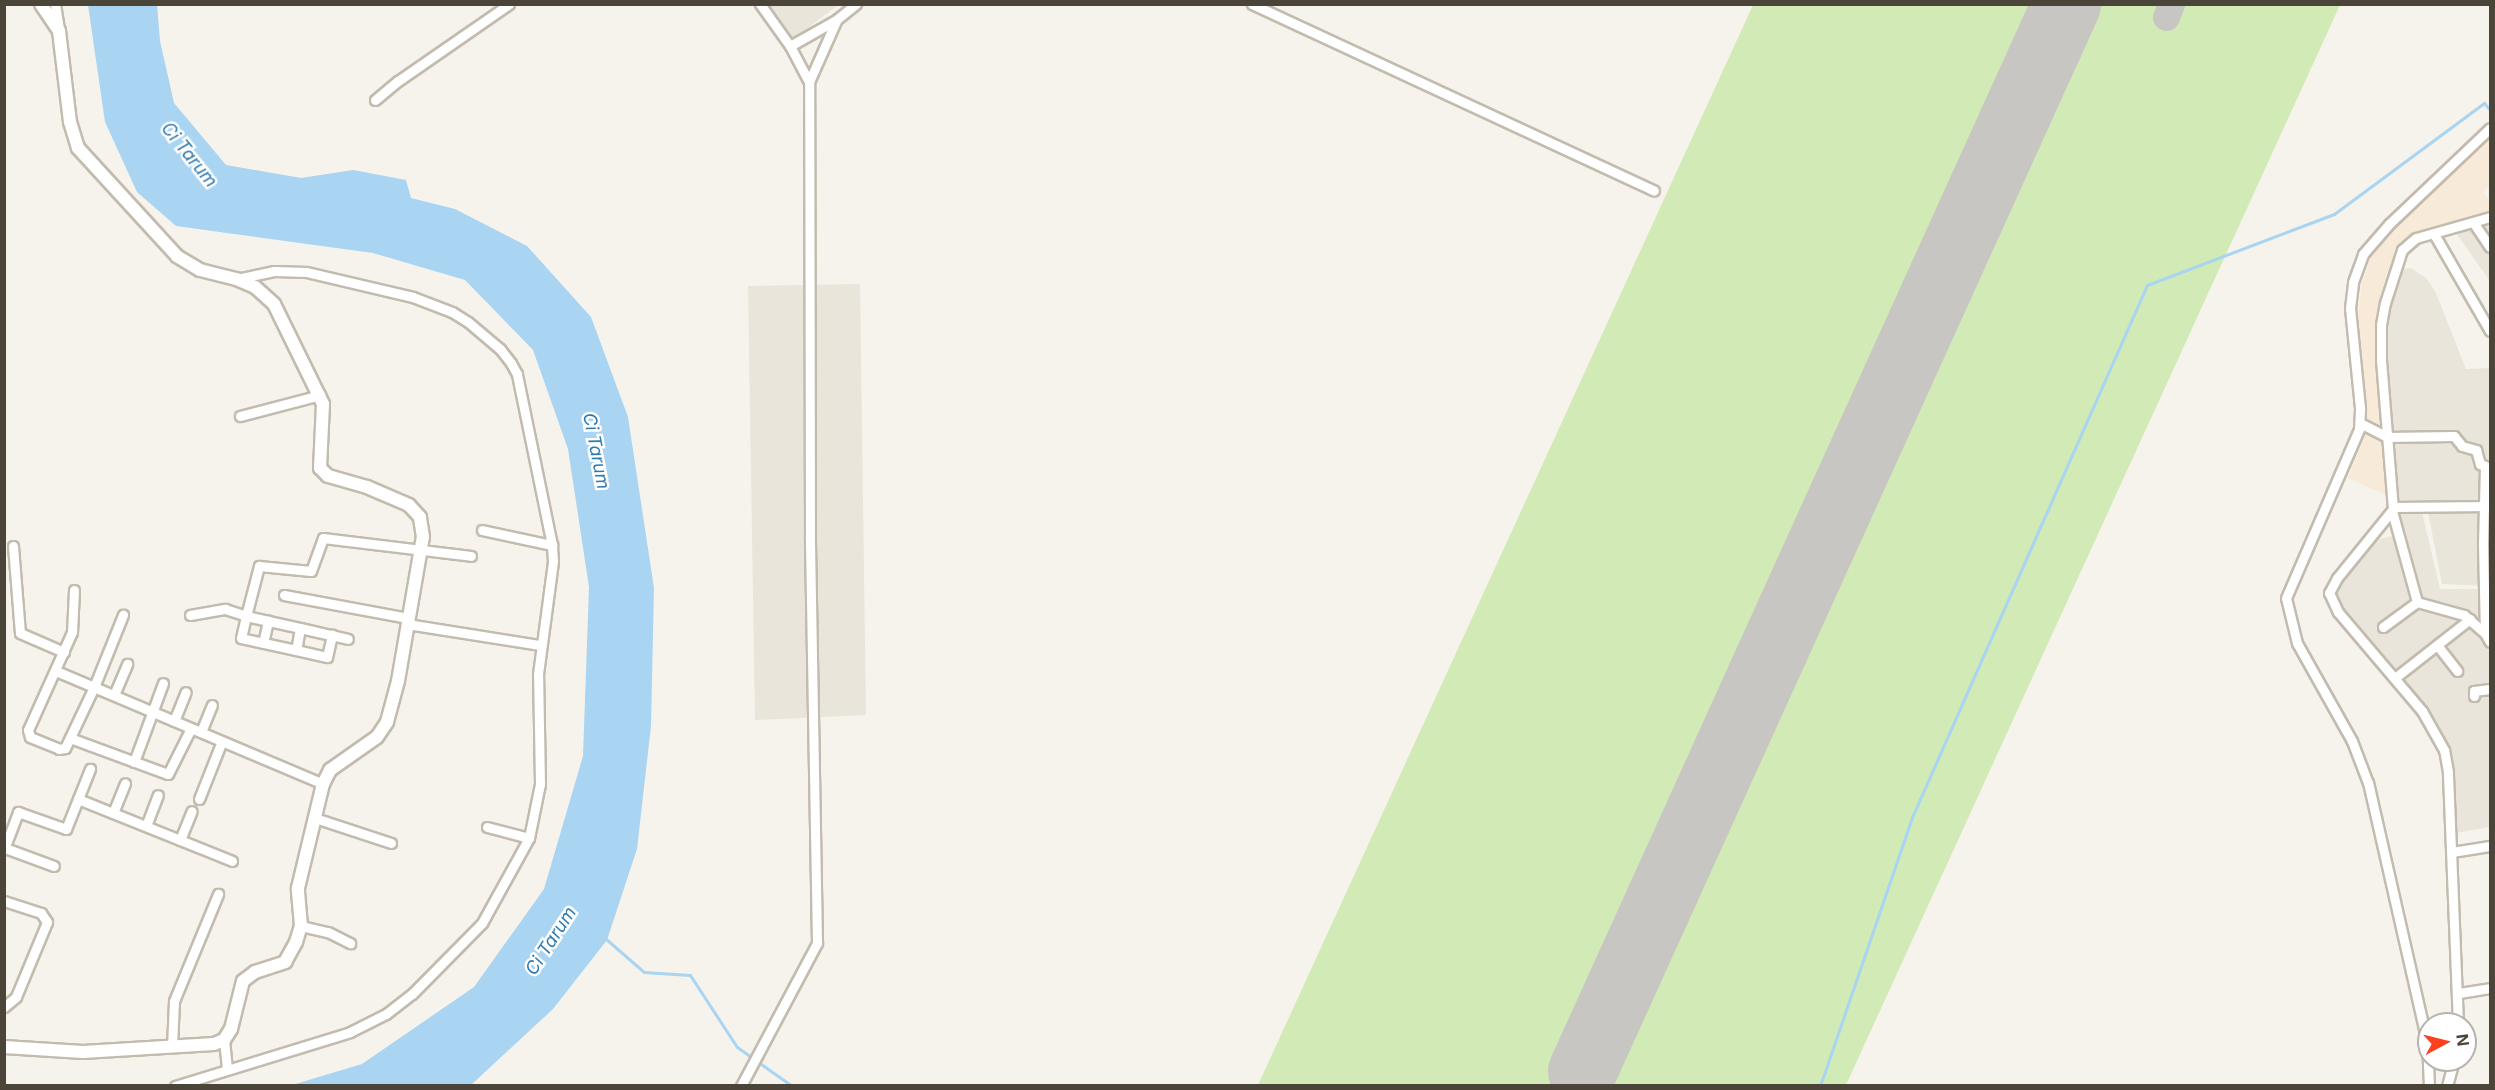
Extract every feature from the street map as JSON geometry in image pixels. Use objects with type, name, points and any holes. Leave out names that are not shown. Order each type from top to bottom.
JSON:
[{"type":"street","points":[[41,4],[59,31]]},
{"type":"street","points":[[4,1047],[83,1052],[214,1044],[224,1040],[231,1029],[243,981],[249,974],[281,964],[289,958],[301,926],[297,888],[323,784],[330,770],[376,737],[387,722],[398,681],[423,537],[420,517],[409,505],[367,487],[328,476],[320,468],[324,416],[320,395],[274,304],[255,287],[237,279],[200,270],[177,256],[78,148],[72,129],[56,4]]},
{"type":"street","points":[[375,100],[398,81],[509,4]]},
{"type":"street","points":[[760,4],[790,46],[809,82]]},
{"type":"street","points":[[790,46],[836,20],[856,4]]},
{"type":"street","points":[[1252,4],[1654,191]]},
{"type":"street","points":[[741,1086],[818,942],[810,536],[809,82],[836,20]]},
{"type":"street","points":[[2429,1086],[2427,1042],[2368,783],[2352,741],[2296,643],[2286,598],[2360,423],[2350,308],[2353,282],[2363,254],[2389,224],[2490,128]]},
{"type":"street","points":[[2416,602],[2392,509],[2380,344],[2385,303],[2402,250],[2413,240],[2490,217]]},
{"type":"street","points":[[2473,222],[2490,247]]},
{"type":"street","points":[[2434,234],[2490,331]]},
{"type":"street","points":[[175,1086],[227,1068],[274,1057],[350,1032],[386,1014],[471,937],[492,906],[529,838],[540,784],[538,702],[540,645],[550,582],[552,545],[517,374],[500,349],[482,333],[452,312],[428,303],[306,272],[274,271],[237,279]]},
{"type":"street","points":[[240,416],[320,395]]},
{"type":"street","points":[[2360,423],[2387,437],[2454,436],[2462,446],[2476,450],[2480,464],[2488,467],[2487,595],[2484,633]]},
{"type":"street","points":[[2458,1012],[2448,772],[2444,750],[2430,722],[2396,677],[2338,612],[2329,593],[2337,578],[2392,509],[2487,506]]},
{"type":"street","points":[[482,530],[552,545]]},
{"type":"street","points":[[332,635],[327,657],[241,638],[259,566],[311,571],[323,538],[471,556]]},
{"type":"street","points":[[13,546],[20,633],[64,652]]},
{"type":"street","points":[[74,590],[73,629],[28,733],[30,737],[62,750],[94,687],[123,615]]},
{"type":"street","points":[[284,595],[540,645]]},
{"type":"street","points":[[2416,602],[2458,613],[2470,619],[2490,642]]},
{"type":"street","points":[[2384,627],[2416,602]]},
{"type":"street","points":[[190,615],[225,609],[348,639]]},
{"type":"street","points":[[2396,677],[2470,619]]},
{"type":"street","points":[[263,643],[268,621]]},
{"type":"street","points":[[296,650],[300,628]]},
{"type":"street","points":[[2437,645],[2457,671]]},
{"type":"street","points":[[114,696],[128,664]]},
{"type":"street","points":[[56,671],[323,784]]},
{"type":"street","points":[[134,762],[163,683]]},
{"type":"street","points":[[2474,696],[2475,691],[2490,689]]},
{"type":"street","points":[[174,721],[186,692]]},
{"type":"street","points":[[201,732],[212,705]]},
{"type":"street","points":[[70,738],[170,773],[191,728]]},
{"type":"street","points":[[199,799],[222,741]]},
{"type":"street","points":[[54,866],[5,848],[18,812],[66,830],[90,769]]},
{"type":"street","points":[[113,813],[125,783]]},
{"type":"street","points":[[146,826],[158,795]]},
{"type":"street","points":[[78,799],[232,861]]},
{"type":"street","points":[[180,840],[192,811]]},
{"type":"street","points":[[4,814],[16,818]]},
{"type":"street","points":[[315,818],[391,843]]},
{"type":"street","points":[[487,827],[529,838]]},
{"type":"street","points":[[2452,852],[2490,846]]},
{"type":"street","points":[[172,1047],[174,1001],[218,894]]},
{"type":"street","points":[[4,901],[41,913],[46,922],[16,997],[4,1007]]},
{"type":"street","points":[[301,926],[328,932],[350,943]]},
{"type":"street","points":[[2459,993],[2490,988]]},
{"type":"street","points":[[224,1040],[227,1068]]},
{"type":"shaded area","points":[[765,5],[838,5],[791,41]]},
{"type":"shaded area","points":[[2490,137],[2490,185],[2483,192],[2490,201],[2490,214],[2397,244],[2384,283],[2377,328],[2386,495],[2348,478],[2365,436],[2365,394],[2357,322],[2362,283],[2374,249],[2407,213]]},
{"type":"shaded area","points":[[2490,221],[2490,281],[2456,233]]},
{"type":"shaded area","points":[[2411,268],[2426,278],[2435,291],[2466,369],[2490,368],[2490,508],[2397,509],[2385,327],[2397,269]]},
{"type":"shaded area","points":[[860,284],[866,715],[755,720],[748,286]]},
{"type":"shaded area","points":[[2422,512],[2440,589],[2485,589],[2490,614],[2490,827],[2456,833],[2450,754],[2413,691],[2328,590],[2372,541],[2396,535],[2390,514]]},
{"type":"shaded area","points":[[2428,512],[2490,513],[2490,604],[2486,586],[2442,584]]},
{"type":"green space","points":[[1753,5],[2340,5],[1846,1085],[1258,1085]]},
{"type":"water","name":"Ci Tarum","points":[[88,5],[157,5],[160,41],[174,103],[226,165],[301,178],[353,170],[406,180],[411,198],[455,209],[527,246],[591,317],[628,417],[654,588],[651,726],[637,849],[607,940],[553,1009],[471,1085],[292,1085],[362,1064],[474,987],[544,889],[583,756],[589,587],[568,449],[533,350],[465,280],[373,253],[176,226],[137,192],[105,122]]},
{"type":"waterway","points":[[1820,1086],[1913,815],[2147,285],[2334,214],[2484,103],[2490,110]]},
{"type":"waterway","points":[[606,939],[644,972],[690,975],[737,1047],[792,1086]]},
{"type":"taxiway","points":[[2166,17],[2171,4]]},
{"type":"runway","points":[[1582,1071],[2066,4]]}]
